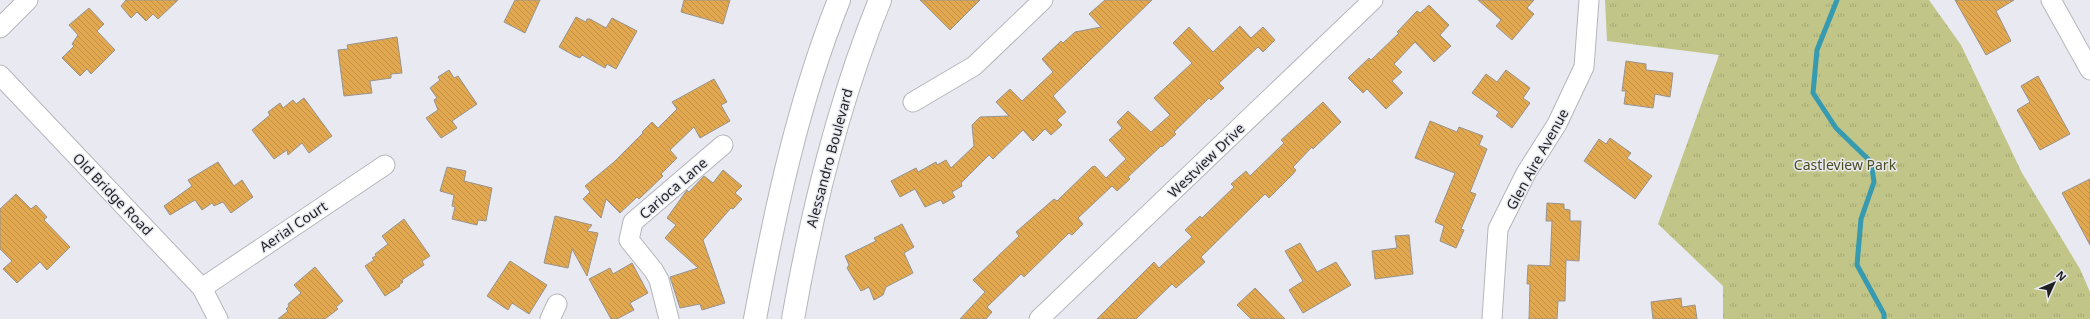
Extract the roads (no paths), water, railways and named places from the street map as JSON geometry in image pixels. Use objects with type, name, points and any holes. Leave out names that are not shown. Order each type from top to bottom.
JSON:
[{"type":"main road","points":[[755,319],[770,234],[789,156],[828,28],[839,0]]},
{"type":"main road","name":"Alessandro Boulevard","points":[[793,319],[806,243],[823,171],[843,102],[880,0]]},
{"type":"street","points":[[0,28],[28,0]]},
{"type":"street","points":[[913,102],[974,66],[1043,0]]},
{"type":"street","name":"Westview Drive","points":[[1039,319],[1373,0]]},
{"type":"street","name":"Glen Aire Avenue","points":[[1492,319],[1498,229],[1526,173],[1557,124],[1584,67],[1589,0]]},
{"type":"street","points":[[2052,0],[2090,70]]},
{"type":"street","name":"Old Bridge Road","points":[[0,75],[202,288],[218,319]]},
{"type":"street","name":"Carioca Lane","points":[[669,319],[659,280],[654,271],[629,240],[633,222],[723,145]]},
{"type":"street","name":"Aerial Court","points":[[202,288],[385,165]]},
{"type":"waterway","points":[[1837,0],[1817,50],[1813,93],[1836,128],[1871,162],[1874,182],[1861,219],[1857,265],[1884,314],[1884,319]]},
{"type":"park label","name":"Castleview Park","points":[[1845,164]]}]
